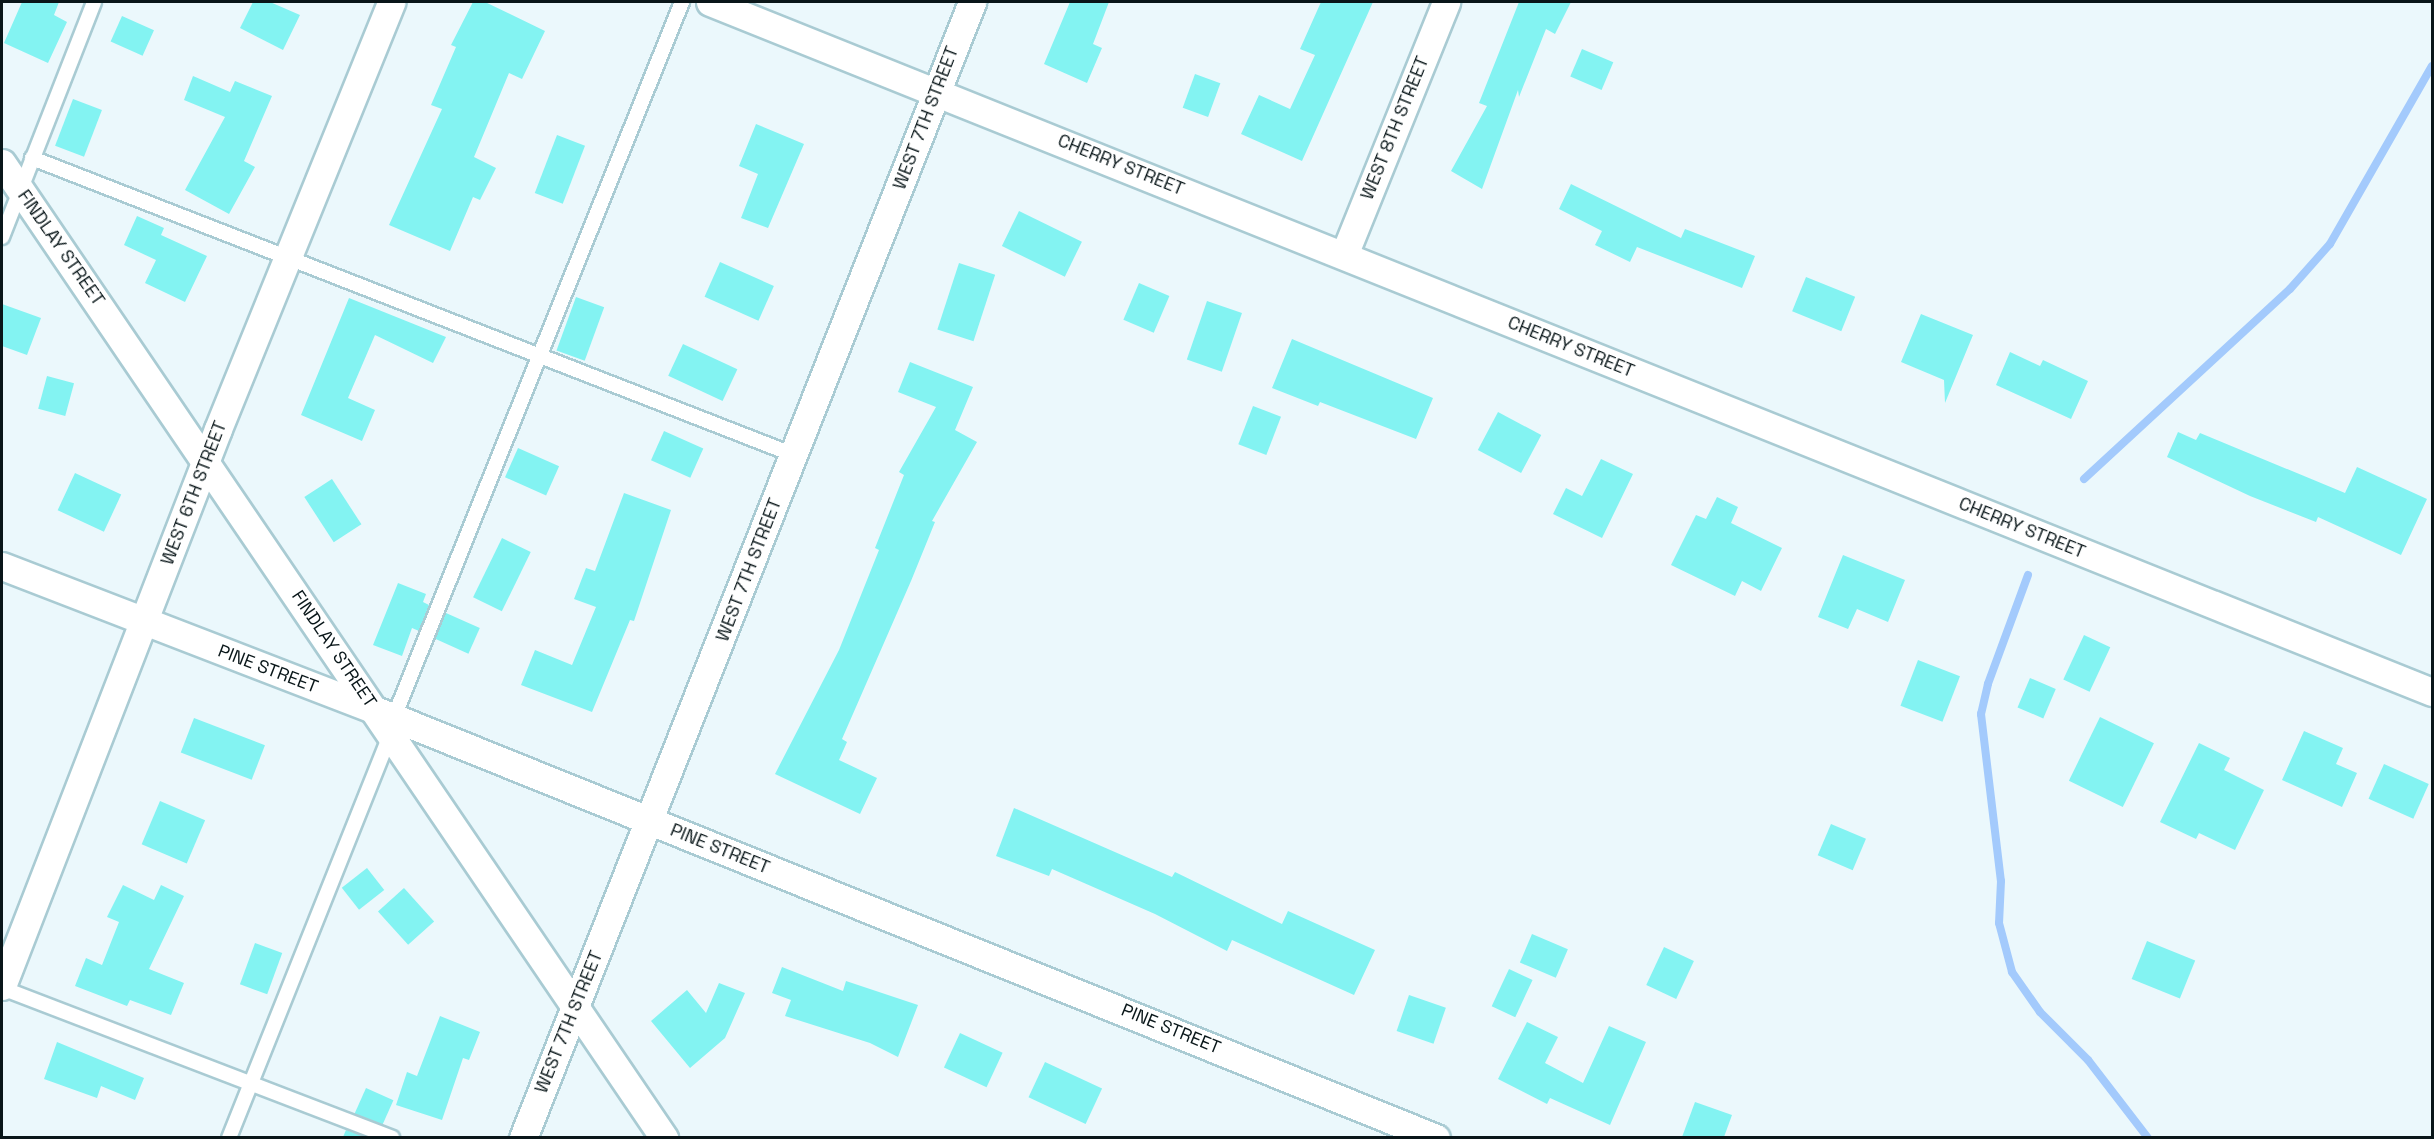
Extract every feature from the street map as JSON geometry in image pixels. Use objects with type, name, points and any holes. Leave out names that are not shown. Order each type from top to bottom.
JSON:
[{"type":"street","name":"WEST 6TH STREET","points":[[2,987],[144,622],[391,2]]},
{"type":"street","name":"CHERRY STREET","points":[[710,2],[2433,692]]},
{"type":"street","name":"WEST 7TH STREET","points":[[523,1137],[650,822],[972,2]]},
{"type":"street","name":"WEST 8TH STREET","points":[[1344,255],[1446,2]]},
{"type":"street","name":"FINDLAY STREET","points":[[2,163],[387,720],[664,1137]]},
{"type":"street","name":"PINE STREET","points":[[2,566],[650,822],[1436,1137]]},
{"type":"lane","points":[[2,237],[94,2]]},
{"type":"lane","points":[[229,1137],[387,720],[539,357],[682,2]]},
{"type":"lane","points":[[32,158],[794,455]]},
{"type":"lane","points":[[2,987],[392,1137]]},
{"type":"building","points":[[22,2],[59,2],[54,15],[67,22],[48,63],[4,43]]},
{"type":"building","points":[[253,2],[270,2],[300,15],[283,50],[240,28]]},
{"type":"building","points":[[473,2],[485,2],[545,31],[522,79],[509,73],[474,157],[496,168],[480,200],[473,197],[450,251],[389,225],[442,109],[431,105],[456,47],[451,45]]},
{"type":"building","points":[[1070,2],[1109,2],[1093,44],[1102,48],[1087,83],[1044,64]]},
{"type":"building","points":[[1321,2],[1373,2],[1302,161],[1241,134],[1259,95],[1290,109],[1315,55],[1300,49]]},
{"type":"building","points":[[1519,2],[1571,2],[1555,34],[1546,29],[1519,97],[1518,90],[1482,189],[1451,171],[1487,106],[1479,103]]},
{"type":"building","points":[[122,16],[154,30],[143,56],[111,42]]},
{"type":"building","points":[[1582,49],[1613,62],[1602,90],[1570,77]]},
{"type":"building","points":[[1195,74],[1220,83],[1208,117],[1183,108]]},
{"type":"building","points":[[193,76],[230,92],[235,81],[272,96],[244,161],[255,167],[229,214],[185,190],[225,117],[184,100]]},
{"type":"building","points":[[73,99],[102,110],[84,157],[55,146]]},
{"type":"building","points":[[756,124],[804,144],[768,228],[741,218],[758,174],[739,166]]},
{"type":"building","points":[[557,135],[585,146],[563,204],[535,193]]},
{"type":"building","points":[[1571,184],[1681,238],[1685,229],[1755,256],[1742,288],[1637,247],[1630,262],[1595,245],[1602,231],[1559,209]]},
{"type":"building","points":[[1019,211],[1082,242],[1065,277],[1002,246]]},
{"type":"building","points":[[137,216],[164,228],[161,235],[207,256],[185,302],[145,283],[156,260],[124,245]]},
{"type":"building","points":[[720,262],[774,286],[758,321],[705,297]]},
{"type":"building","points":[[959,263],[995,275],[974,341],[937,330]]},
{"type":"building","points":[[1806,277],[1855,297],[1841,331],[1792,311]]},
{"type":"building","points":[[1139,283],[1169,296],[1154,333],[1123,320]]},
{"type":"building","points":[[576,297],[604,307],[585,361],[557,351]]},
{"type":"building","points":[[349,298],[446,337],[433,363],[375,335],[348,398],[375,410],[362,441],[301,415]]},
{"type":"building","points":[[1207,301],[1242,313],[1222,372],[1187,360]]},
{"type":"building","points":[[2,304],[41,318],[27,355],[2,346]]},
{"type":"building","points":[[1921,314],[1973,335],[1945,403],[1944,380],[1901,362]]},
{"type":"building","points":[[1292,339],[1433,398],[1416,439],[1320,402],[1318,406],[1272,388]]},
{"type":"building","points":[[683,344],[737,369],[723,401],[668,376]]},
{"type":"building","points":[[2010,352],[2040,366],[2043,360],[2088,381],[2071,419],[1996,385]]},
{"type":"building","points":[[910,362],[973,387],[955,430],[977,442],[932,521],[935,522],[911,581],[842,739],[847,742],[839,760],[877,778],[860,814],[775,774],[839,650],[879,550],[875,548],[904,475],[899,472],[936,407],[898,392]]},
{"type":"building","points":[[47,376],[74,383],[65,416],[38,409]]},
{"type":"building","points":[[1253,406],[1281,417],[1266,455],[1238,444]]},
{"type":"building","points":[[1498,412],[1541,435],[1521,473],[1478,450]]},
{"type":"building","points":[[664,431],[703,448],[690,478],[651,460]]},
{"type":"building","points":[[2178,432],[2196,440],[2200,433],[2345,493],[2357,467],[2427,499],[2401,555],[2318,517],[2316,522],[2250,496],[2167,457]]},
{"type":"building","points":[[518,448],[559,466],[546,496],[505,477]]},
{"type":"building","points":[[1601,459],[1633,474],[1602,538],[1553,514],[1566,488],[1582,496]]},
{"type":"building","points":[[75,473],[121,495],[104,532],[58,510]]},
{"type":"building","points":[[332,479],[361,524],[334,542],[304,497]]},
{"type":"building","points":[[624,493],[671,510],[634,621],[630,620],[592,712],[521,685],[535,650],[572,665],[596,607],[574,599],[586,568],[595,571]]},
{"type":"building","points":[[1717,497],[1738,507],[1731,523],[1782,548],[1761,591],[1742,581],[1735,596],[1671,565],[1696,515],[1706,519]]},
{"type":"building","points":[[502,538],[531,552],[502,611],[473,597]]},
{"type":"building","points":[[1843,555],[1905,580],[1888,622],[1857,609],[1848,629],[1818,617]]},
{"type":"building","points":[[398,583],[426,594],[423,602],[429,605],[419,631],[412,628],[402,656],[373,645]]},
{"type":"building","points":[[446,613],[480,628],[468,654],[435,639]]},
{"type":"building","points":[[2084,635],[2110,647],[2090,692],[2063,679]]},
{"type":"building","points":[[1918,660],[1960,676],[1942,722],[1900,706]]},
{"type":"building","points":[[2030,678],[2056,689],[2043,718],[2017,707]]},
{"type":"building","points":[[2100,717],[2154,743],[2123,807],[2069,781]]},
{"type":"building","points":[[194,718],[265,745],[252,780],[181,753]]},
{"type":"building","points":[[2304,731],[2343,748],[2336,764],[2357,773],[2342,807],[2282,780]]},
{"type":"building","points":[[2199,743],[2230,758],[2224,770],[2264,790],[2235,850],[2199,833],[2196,839],[2160,822]]},
{"type":"building","points":[[2384,764],[2429,784],[2413,819],[2369,799]]},
{"type":"building","points":[[160,801],[205,820],[187,863],[142,844]]},
{"type":"building","points":[[1014,808],[1172,877],[1175,872],[1282,924],[1288,911],[1375,950],[1354,995],[1232,940],[1227,951],[1155,914],[1052,869],[1049,876],[996,856]]},
{"type":"building","points":[[1831,824],[1866,839],[1853,870],[1818,855]]},
{"type":"building","points":[[367,868],[384,890],[359,910],[342,888]]},
{"type":"building","points":[[123,885],[154,900],[161,885],[184,896],[149,969],[184,983],[171,1015],[130,1000],[127,1006],[75,986],[86,958],[102,965],[119,922],[107,917]]},
{"type":"building","points":[[404,888],[434,921],[408,945],[378,911]]},
{"type":"building","points":[[1532,934],[1568,949],[1556,978],[1520,963]]},
{"type":"building","points":[[2147,941],[2195,960],[2180,998],[2132,979]]},
{"type":"building","points":[[255,943],[282,953],[267,994],[240,984]]},
{"type":"building","points":[[1664,947],[1694,961],[1676,999],[1646,985]]},
{"type":"building","points":[[782,967],[843,991],[846,981],[918,1005],[898,1057],[870,1043],[785,1016],[791,1000],[772,993]]},
{"type":"building","points":[[1509,969],[1533,980],[1515,1017],[1492,1006]]},
{"type":"building","points":[[719,983],[745,993],[725,1038],[690,1068],[651,1021],[687,990],[706,1013]]},
{"type":"building","points":[[1409,995],[1446,1008],[1434,1044],[1397,1031]]},
{"type":"building","points":[[440,1016],[480,1032],[469,1060],[463,1058],[442,1120],[396,1105],[407,1072],[417,1076]]},
{"type":"building","points":[[1527,1022],[1558,1037],[1545,1063],[1583,1083],[1609,1026],[1646,1042],[1610,1125],[1550,1098],[1547,1104],[1498,1079]]},
{"type":"building","points":[[960,1033],[1003,1053],[987,1087],[944,1067]]},
{"type":"building","points":[[57,1042],[144,1078],[135,1100],[101,1086],[97,1098],[44,1079]]},
{"type":"building","points":[[1045,1062],[1102,1089],[1086,1124],[1029,1097]]},
{"type":"building","points":[[366,1088],[393,1100],[382,1127],[354,1114]]},
{"type":"building","points":[[1695,1102],[1732,1115],[1724,1137],[1682,1137]]},
{"type":"building","points":[[346,1130],[366,1137],[343,1137]]},
{"type":"waterway","points":[[2084,479],[2290,289],[2330,244],[2432,66]]},
{"type":"waterway","points":[[2028,575],[1988,684],[1981,714],[2001,881],[1999,923],[2012,972],[2040,1012],[2088,1060],[2148,1138]]}]
